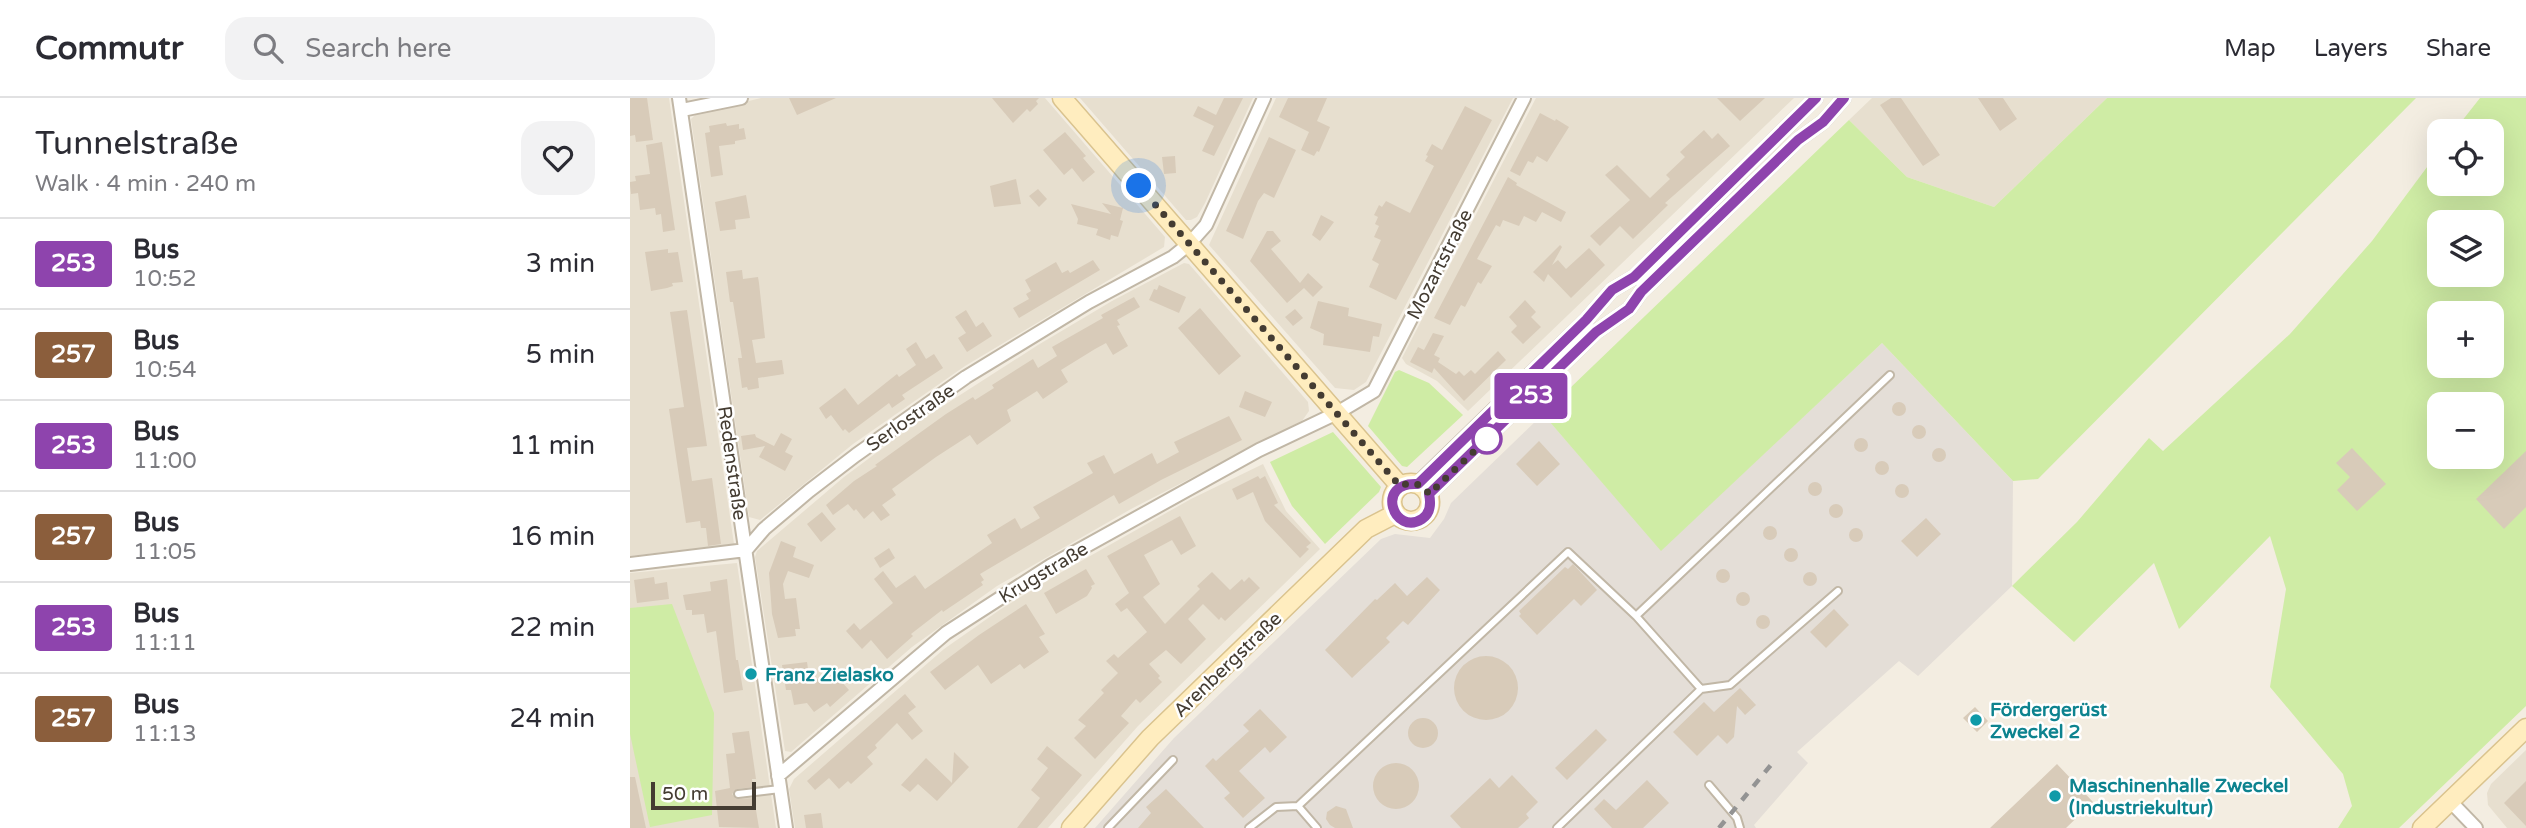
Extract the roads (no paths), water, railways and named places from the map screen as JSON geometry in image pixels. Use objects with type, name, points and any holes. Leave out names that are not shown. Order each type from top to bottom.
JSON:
[{"type":"street","points":[[680,104],[741,98]]},
{"type":"street","points":[[1062,98],[1337,413],[1416,488],[1431,504],[1428,513],[1421,520],[1412,522],[1402,520],[1395,514],[1392,503],[1394,494],[1416,488],[1596,332],[1629,309],[1641,292],[1798,140],[1823,122],[1844,98]]},
{"type":"street","name":"Serlostraße","points":[[746,550],[764,529],[809,491],[966,377],[1089,302],[1173,257],[1189,244],[1206,225],[1264,98]]},
{"type":"street","name":"Mozartstraße","points":[[1337,413],[1374,391],[1524,98]]},
{"type":"street","points":[[1416,488],[1586,320],[1612,290],[1634,277],[1816,98]]},
{"type":"street","name":"Redenstraße","points":[[680,104],[786,828]]},
{"type":"street","name":"Krugstraße","points":[[779,782],[958,625],[1051,566],[1259,450],[1337,413]]},
{"type":"street","name":"Arenbergstraße","points":[[1071,828],[1150,738],[1366,529],[1395,514]]},
{"type":"street","points":[[630,564],[746,550]]},
{"type":"street","points":[[2422,828],[2526,728]]},
{"type":"street","points":[[2450,801],[2476,828]]},
{"type":"lane","points":[[1636,616],[1890,375]]},
{"type":"lane","points":[[1249,828],[1276,807],[1298,806],[1568,552],[1636,616],[1702,689]]},
{"type":"lane","points":[[1556,828],[1702,689],[1730,685],[1838,591]]},
{"type":"lane","points":[[1108,828],[1173,760]]},
{"type":"lane","points":[[738,794],[779,782]]},
{"type":"lane","points":[[1709,785],[1737,818],[1740,828]]},
{"type":"lane","points":[[1298,806],[1317,828]]},
{"type":"railway","points":[[1719,828],[1775,760]]},
{"type":"place","name":"Franz Zielasko","points":[[751,674]]},
{"type":"place","name":"Fördergerüst Zweckel 2","points":[[1976,720]]},
{"type":"place","name":"Maschinenhalle Zweckel (Industriekultur)","points":[[2055,796]]}]
